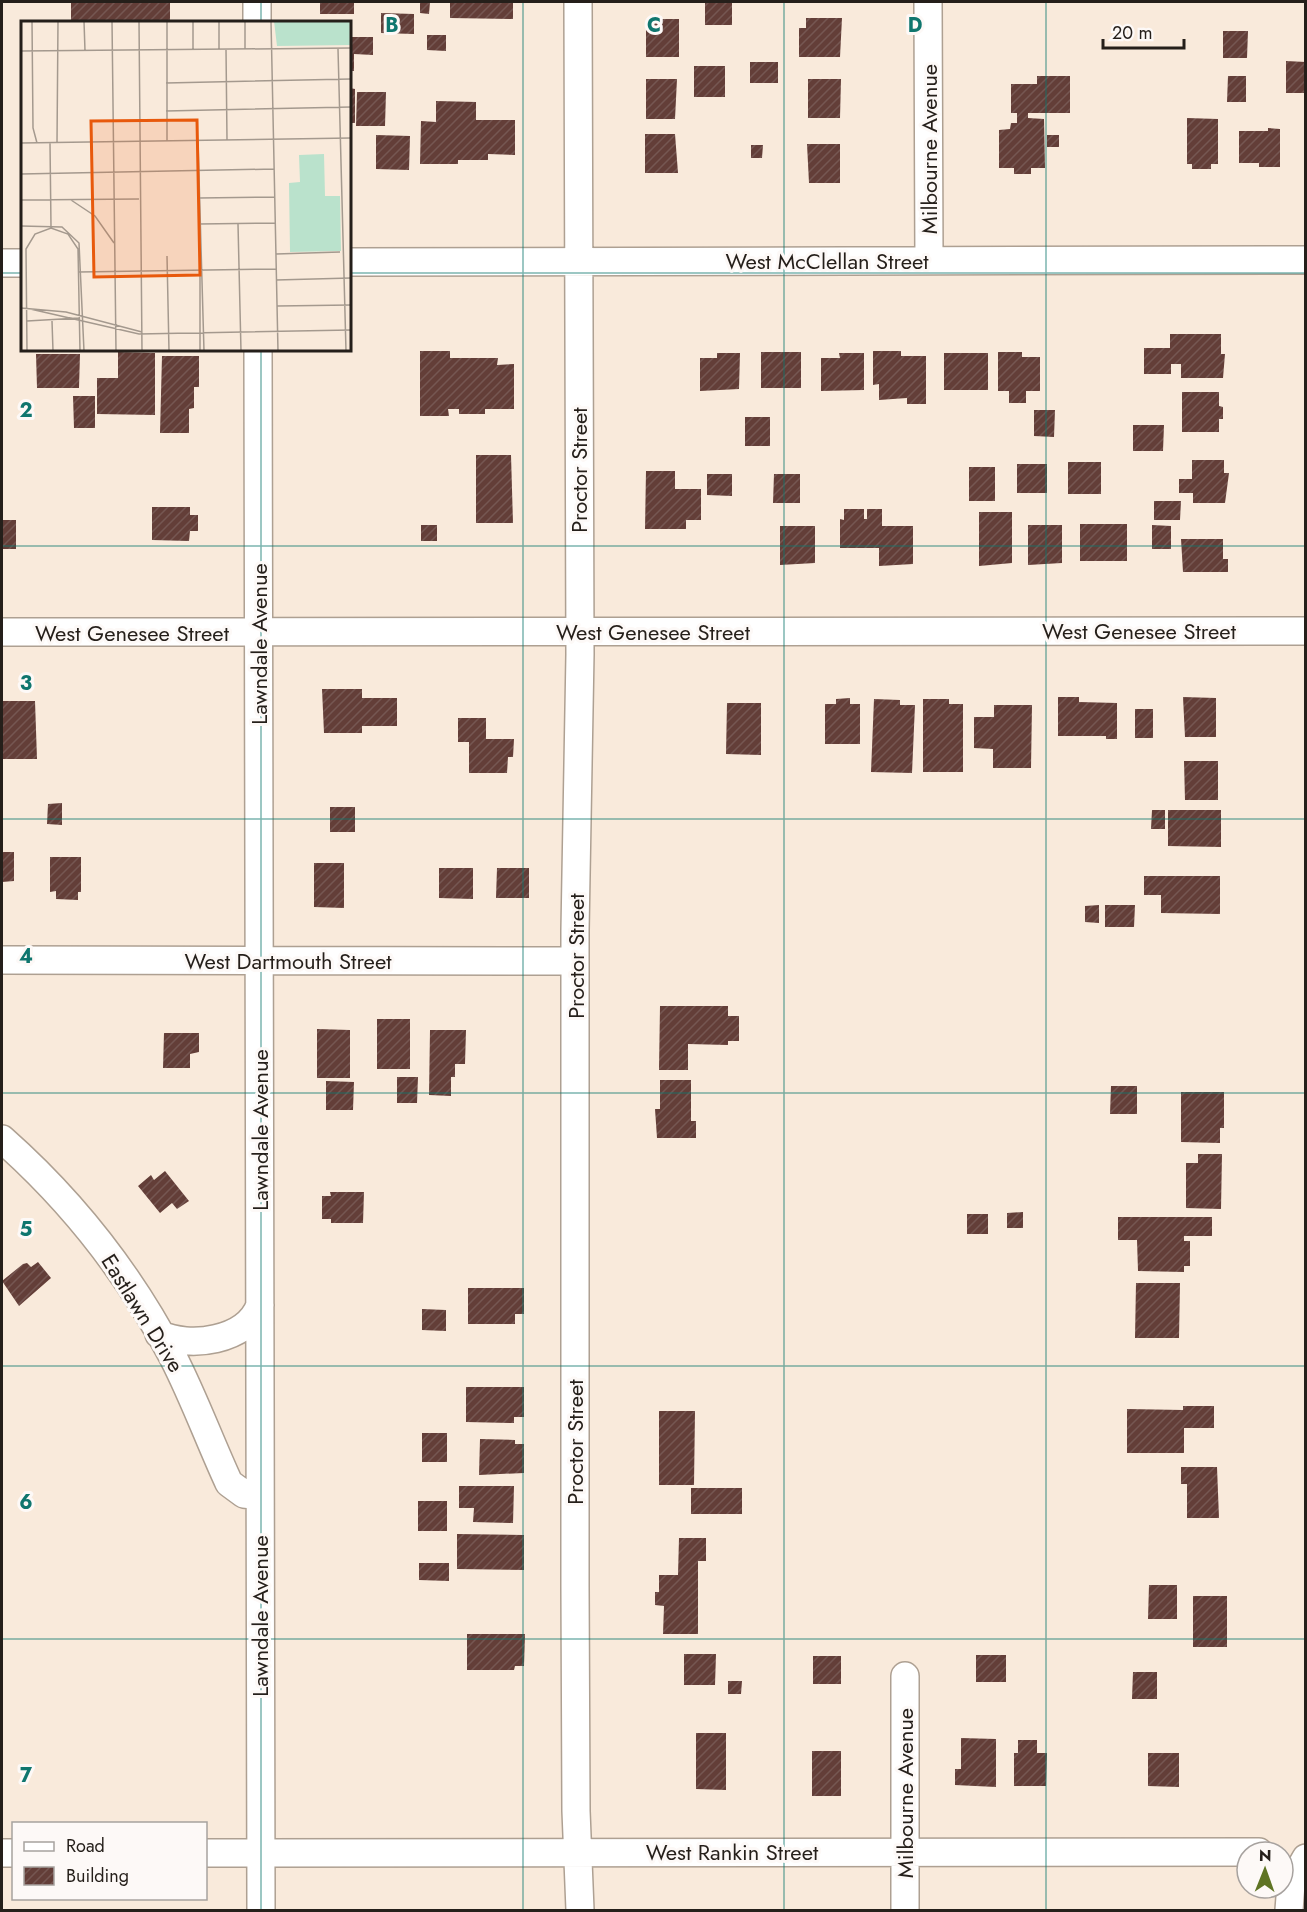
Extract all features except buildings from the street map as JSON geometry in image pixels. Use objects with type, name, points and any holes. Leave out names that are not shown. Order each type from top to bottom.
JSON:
[{"type":"street","points":[[257,2],[257,21]]},
{"type":"street","name":"Proctor Street","points":[[578,2],[580,632],[575,961],[575,1587],[580,1911]]},
{"type":"street","name":"Milbourne Avenue","points":[[928,2],[929,261]]},
{"type":"street","name":"West McClellan Street","points":[[351,262],[1305,260]]},
{"type":"street","points":[[2,263],[21,263]]},
{"type":"street","name":"Lawndale Avenue","points":[[258,351],[261,1911]]},
{"type":"street","name":"West Genesee Street","points":[[2,633],[1305,631]]},
{"type":"street","name":"West Dartmouth Street","points":[[2,960],[575,961]]},
{"type":"street","name":"Eastlawn Drive","points":[[2,1139],[53,1189],[96,1238],[179,1368],[229,1483],[244,1494],[260,1496]]},
{"type":"street","points":[[159,1334],[182,1342],[214,1338],[243,1326],[254,1317],[260,1305]]},
{"type":"street","name":"Milbourne Avenue","points":[[904,1911],[905,1676]]},
{"type":"street","name":"West Rankin Street","points":[[207,1853],[1235,1852]]},
{"type":"street","points":[[1289,1911],[1291,1884],[1305,1858]]}]
